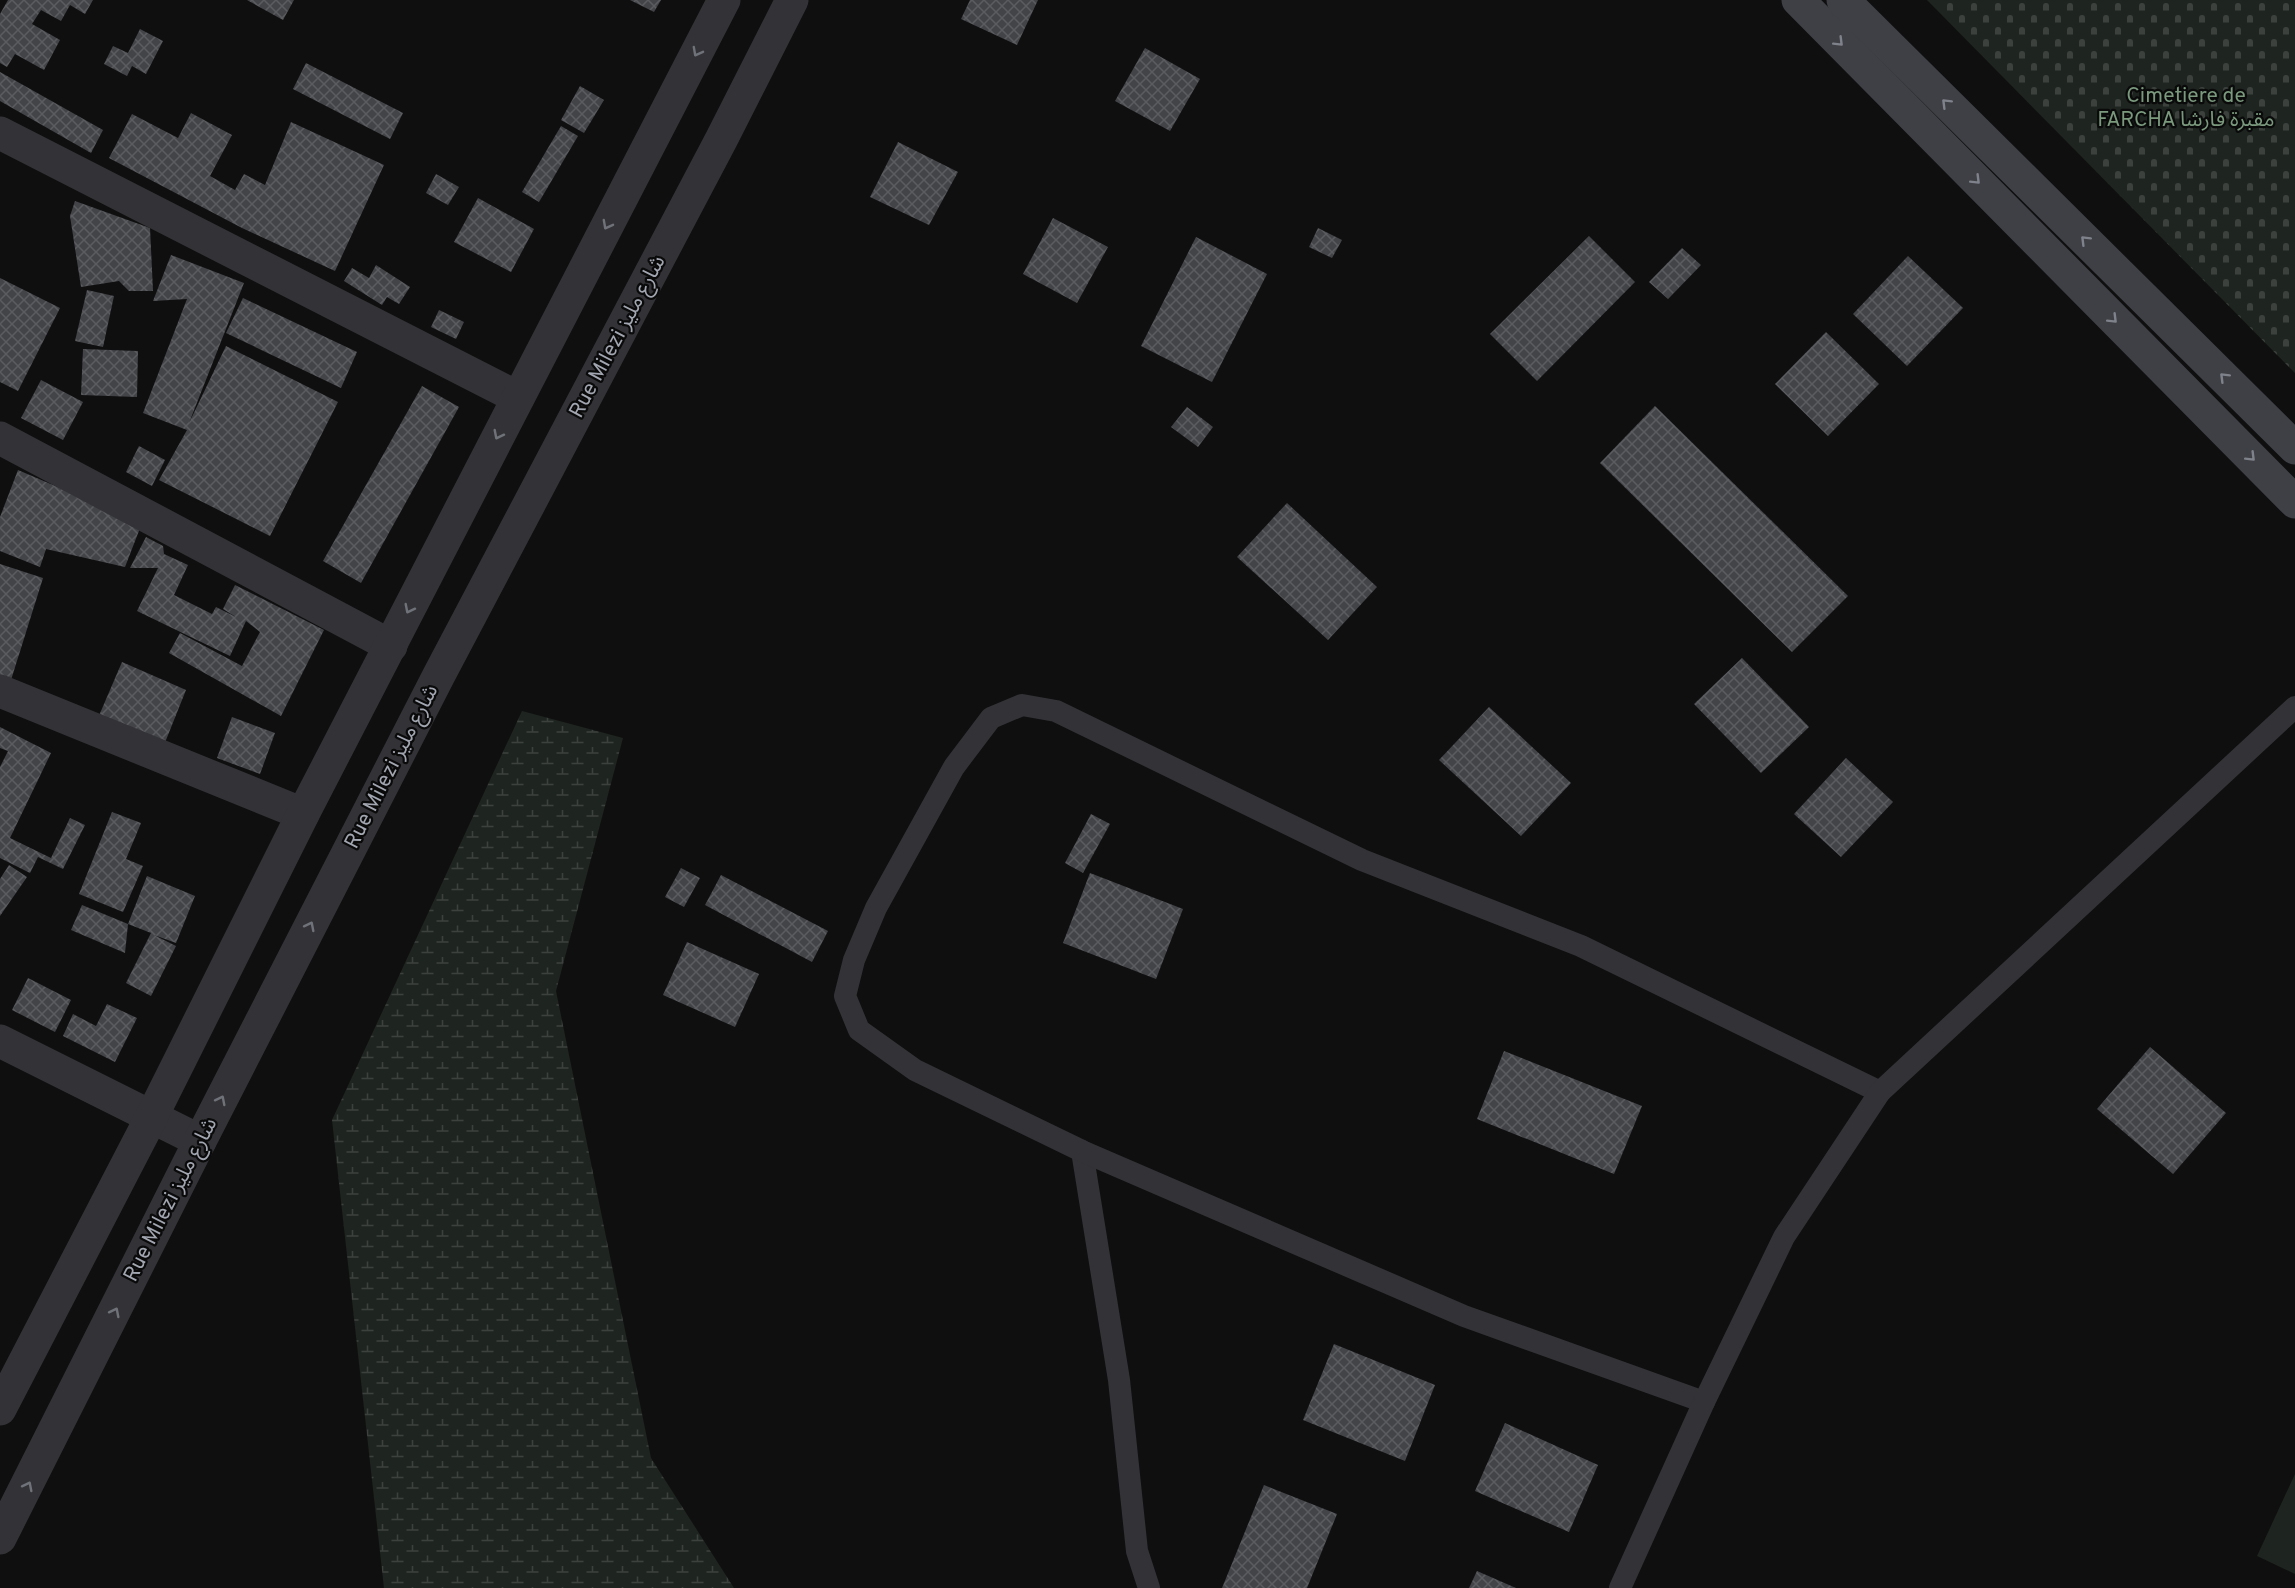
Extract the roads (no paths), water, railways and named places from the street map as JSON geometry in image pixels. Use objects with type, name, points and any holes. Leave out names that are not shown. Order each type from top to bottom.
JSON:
[{"type":"main road","points":[[1798,0],[2295,502]]},
{"type":"main road","points":[[1842,0],[2295,448]]},
{"type":"street","points":[[0,1409],[517,397],[724,0]]},
{"type":"street","name":"Rue Milezi شارع مليز","points":[[0,1538],[439,675],[721,141],[792,0]]},
{"type":"street","points":[[0,133],[517,397]]},
{"type":"street","points":[[0,438],[391,646]]},
{"type":"street","points":[[0,692],[303,814]]},
{"type":"street","points":[[0,1041],[200,1141]]},
{"type":"lane","points":[[1704,1402],[1464,1316],[1082,1151],[915,1070],[859,1030],[845,996],[854,960],[876,908],[954,767],[990,718],[1022,705],[1056,711],[1362,860],[1581,946],[1880,1092]]},
{"type":"lane","points":[[1620,1588],[1704,1402],[1784,1237],[1880,1092],[2295,707]]},
{"type":"lane","points":[[1082,1151],[1119,1380],[1137,1551],[1149,1588]]},
{"type":"park label","name":"Cimetiere de FARCHA مقبرة فارشا","points":[[2186,108]]}]
